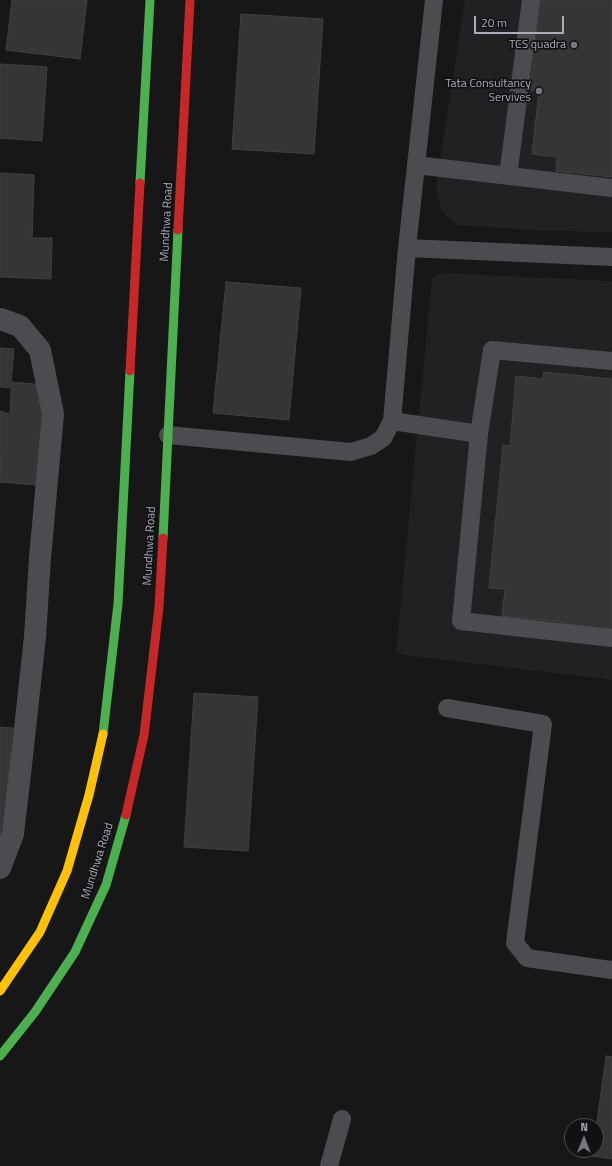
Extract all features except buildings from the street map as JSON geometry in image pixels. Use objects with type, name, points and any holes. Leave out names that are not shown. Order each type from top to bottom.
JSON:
[{"type":"highway","points":[[0,992],[40,932],[67,871],[89,795],[104,729],[118,604],[150,0]]},
{"type":"highway","name":"Mundhwa Road","points":[[0,1056],[35,1012],[76,952],[106,886],[129,806],[144,735],[158,615],[190,0]]},
{"type":"street","points":[[0,319],[20,326],[40,350],[53,414],[40,558],[35,637],[13,834],[0,868]]},
{"type":"lane","points":[[168,435],[352,452],[371,446],[383,438],[392,421],[407,248],[434,0]]},
{"type":"lane","points":[[508,176],[531,0]]},
{"type":"lane","points":[[416,165],[612,188]]},
{"type":"lane","points":[[407,248],[612,258]]},
{"type":"lane","points":[[612,362],[492,350],[479,434],[461,621],[612,638]]},
{"type":"lane","points":[[392,421],[479,434]]},
{"type":"lane","points":[[447,708],[543,724],[515,943],[527,958],[612,970]]},
{"type":"lane","points":[[329,1166],[342,1119]]},
{"type":"shaded area","points":[[465,0],[612,0],[612,232],[547,231],[457,225],[441,211],[436,186]]},
{"type":"shaded area","points":[[445,273],[612,281],[612,680],[396,654],[432,278]]},
{"type":"traffic: fast","points":[[140,183],[150,0]]},
{"type":"traffic: fast","points":[[163,538],[178,230]]},
{"type":"traffic: fast","points":[[103,734],[118,604],[130,371]]},
{"type":"traffic: fast","points":[[0,1056],[35,1012],[75,952],[106,885],[126,815]]},
{"type":"traffic: slow","points":[[0,991],[40,932],[67,871],[89,795],[103,734]]},
{"type":"traffic: jam","points":[[178,230],[190,0]]},
{"type":"traffic: jam","points":[[130,371],[140,183]]},
{"type":"traffic: jam","points":[[126,815],[144,735],[159,607],[163,538]]},
{"type":"place","name":"TCS quadra","points":[[574,45]]},
{"type":"place","name":"Tata Consultancy Servives","points":[[539,91]]}]
